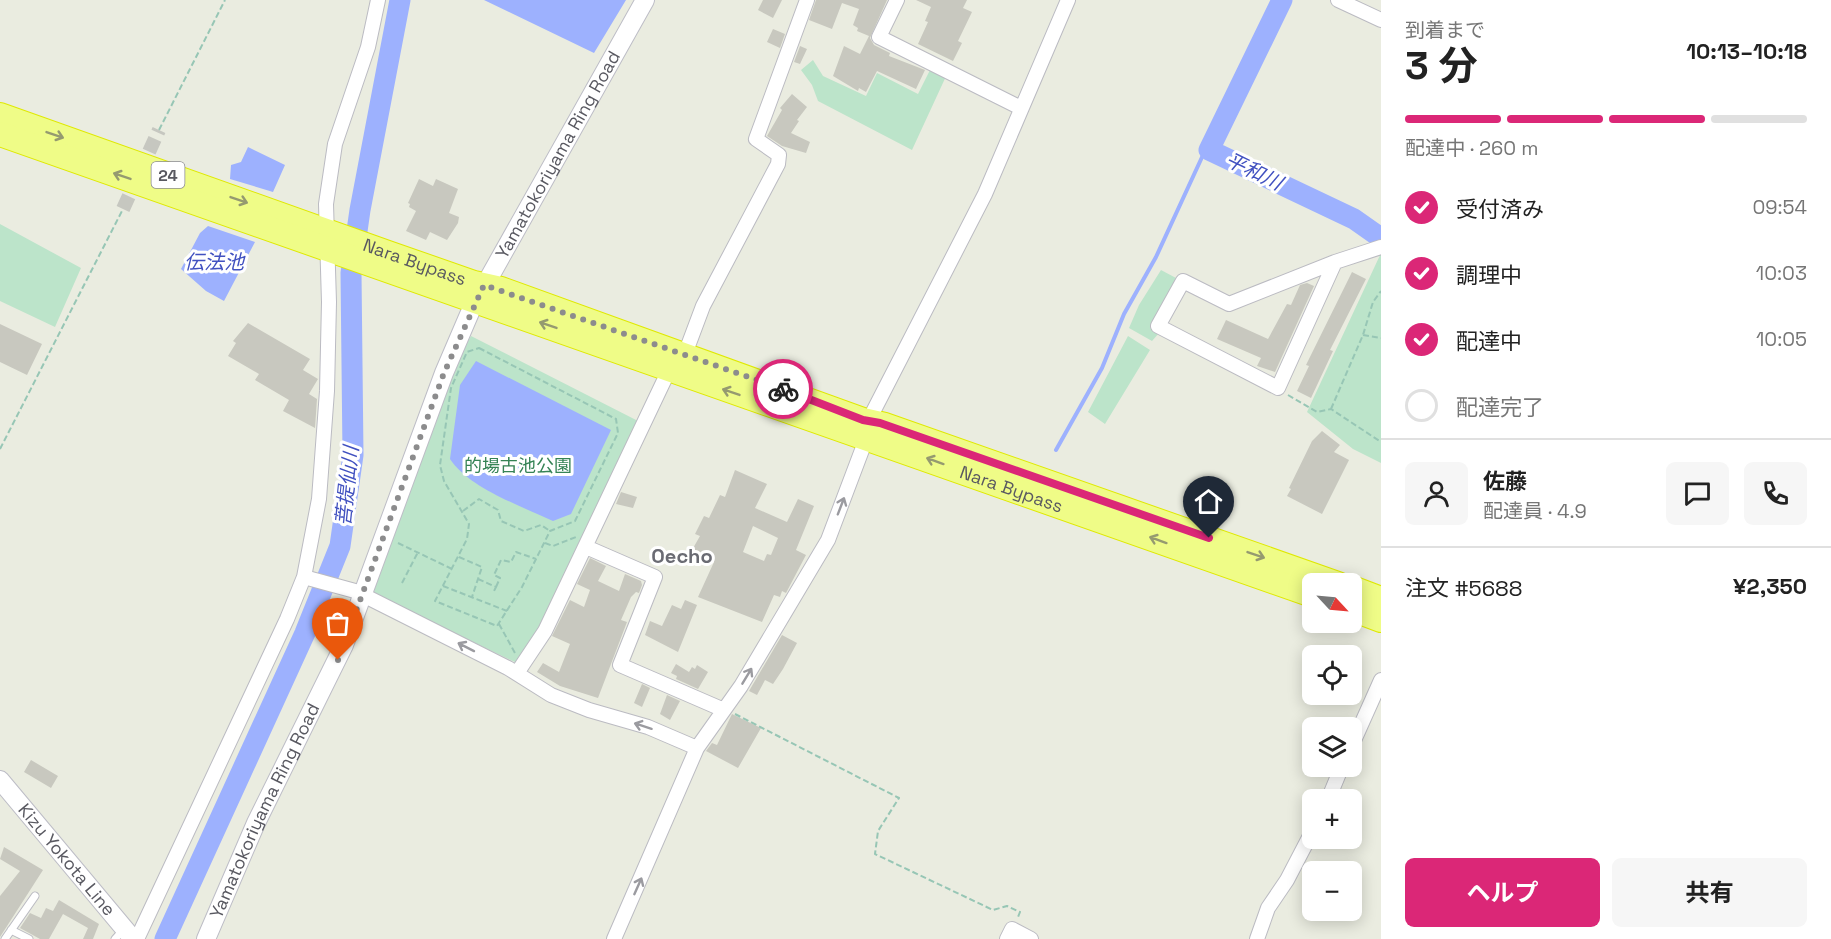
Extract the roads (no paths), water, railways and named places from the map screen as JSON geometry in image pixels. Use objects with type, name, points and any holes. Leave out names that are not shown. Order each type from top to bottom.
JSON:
[{"type":"highway","name":"Nara Bypass","points":[[0,115],[386,262],[678,361],[868,429],[1302,591]]},
{"type":"highway","name":"Nara Bypass","points":[[0,134],[332,241]]},
{"type":"highway","name":"Nara Bypass","points":[[868,429],[1305,573]]},
{"type":"highway","points":[[1362,591],[1381,598]]},
{"type":"highway","points":[[1362,613],[1381,620]]},
{"type":"main road","name":"Yamatokoriyama Ring Road","points":[[206,939],[256,823],[344,645],[359,593],[444,373],[480,293],[645,0]]},
{"type":"main road","name":"Kizu Yokota Line","points":[[0,780],[127,936]]},
{"type":"street","points":[[127,936],[308,578],[319,499],[327,391],[332,241],[326,204],[335,144],[368,47],[378,0]]},
{"type":"street","points":[[517,673],[545,631],[583,542],[778,164],[779,154],[756,139],[807,0]]},
{"type":"street","points":[[897,0],[879,38],[1021,108]]},
{"type":"street","points":[[631,939],[616,936],[697,748],[724,710],[828,540],[868,429],[897,363],[985,194],[1068,0]]},
{"type":"street","points":[[1338,0],[1381,20]]},
{"type":"street","points":[[1368,14],[1374,0]]},
{"type":"street","points":[[1335,262],[1278,388],[1158,326],[1183,281],[1229,304],[1335,262],[1381,247]]},
{"type":"street","points":[[583,542],[655,577],[620,665],[724,710]]},
{"type":"street","points":[[308,578],[359,593],[517,673],[551,695],[589,710],[648,727],[697,748]]},
{"type":"street","points":[[1362,723],[1381,680]]},
{"type":"street","points":[[1257,939],[1268,908],[1287,880],[1303,849]]},
{"type":"street","points":[[1010,934],[1031,939]]},
{"type":"lane","points":[[5,939],[35,896]]},
{"type":"lane","points":[[11,930],[29,939]]},
{"type":"water","points":[[484,0],[626,0],[594,53]]},
{"type":"water","points":[[248,147],[285,165],[273,192],[230,179],[231,165],[241,162]]},
{"type":"water","name":"伝法池","points":[[208,226],[255,242],[224,301],[206,291],[181,269],[200,233]]},
{"type":"water","points":[[476,361],[611,430],[571,514],[553,521],[511,502],[470,479],[450,459],[460,385]]},
{"type":"waterway","name":"菩提仙川","points":[[165,939],[305,633],[340,546],[353,455],[351,273],[360,210],[400,0]]},
{"type":"waterway","name":"平和川","points":[[1282,0],[1209,150],[1354,219],[1381,238]]},
{"type":"waterway","points":[[1056,450],[1102,368],[1124,314],[1156,257],[1203,155],[1209,150]]},
{"type":"tunnel","points":[[123,209],[159,130]]},
{"type":"district","name":"Oecho","points":[[682,556]]},
{"type":"park label","name":"的場古池公園","points":[[518,466]]}]
